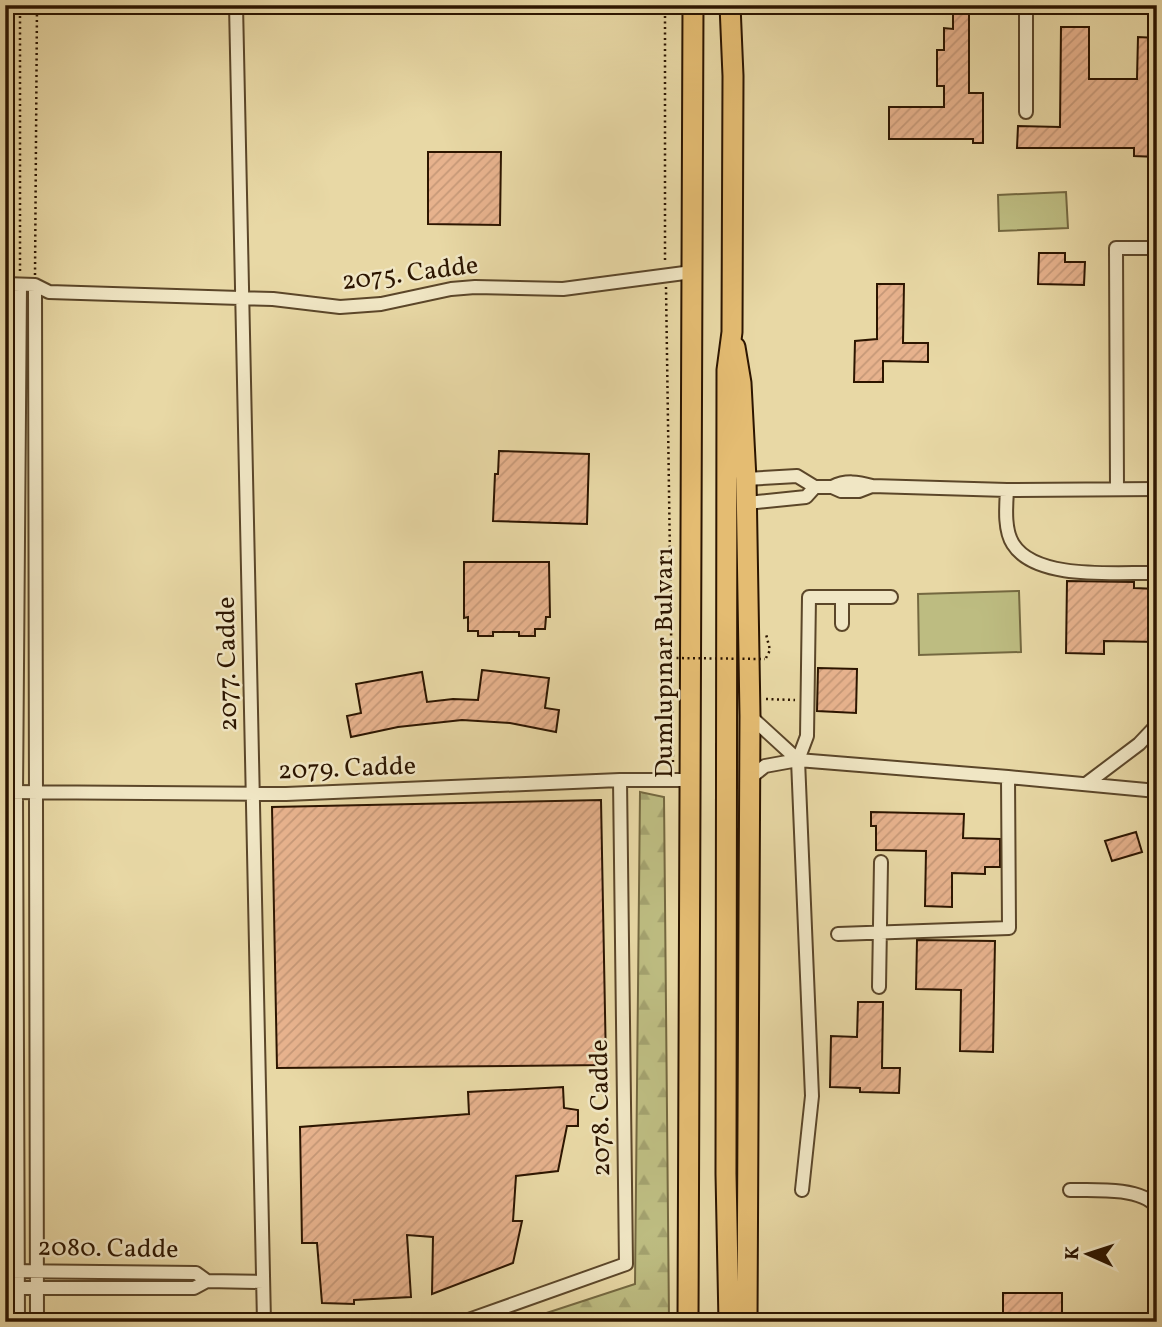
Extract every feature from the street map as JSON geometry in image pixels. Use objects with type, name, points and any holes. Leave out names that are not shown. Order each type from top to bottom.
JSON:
[{"type":"highway","name":"Dumlupınar Bulvarı","points":[[688,1322],[682,780],[692,272],[693,5]]},
{"type":"highway","points":[[729,1322],[726,1174],[727,370],[732,332],[733,76],[730,5]]},
{"type":"highway","points":[[733,76],[741,32],[742,5]]},
{"type":"highway","points":[[732,332],[741,383],[747,503],[750,716],[747,1322]]},
{"type":"street","name":"2077. Cadde","points":[[236,5],[264,1322]]},
{"type":"street","points":[[1026,5],[1026,112]]},
{"type":"street","points":[[1117,489],[1116,248],[1157,248]]},
{"type":"street","name":"2075. Cadde","points":[[5,284],[35,285],[48,292],[243,298],[340,307],[463,288],[555,289],[692,272]]},
{"type":"street","points":[[18,1322],[12,1288],[11,792],[20,285]]},
{"type":"street","points":[[35,285],[37,1322]]},
{"type":"street","points":[[5,299],[35,300],[48,292]]},
{"type":"street","points":[[746,479],[797,476],[815,487],[858,482],[872,486],[1007,491],[1157,489]]},
{"type":"street","points":[[747,503],[806,497],[815,487]]},
{"type":"street","points":[[1007,491],[1006,518],[1012,543],[1024,555],[1048,568],[1065,571],[1157,573]]},
{"type":"street","points":[[802,1190],[812,1096],[798,760],[807,736],[809,597],[891,597]]},
{"type":"street","points":[[842,597],[842,624]]},
{"type":"street","points":[[750,716],[798,760]]},
{"type":"street","points":[[1086,785],[1139,744],[1157,725]]},
{"type":"street","points":[[750,778],[765,766],[798,760],[1135,789],[1156,784]]},
{"type":"street","points":[[838,934],[1009,928],[1008,777]]},
{"type":"street","name":"2079. Cadde","points":[[11,792],[315,794],[620,780],[682,780]]},
{"type":"street","name":"2078. Cadde","points":[[463,1322],[626,1264],[620,780]]},
{"type":"street","points":[[879,987],[881,862]]},
{"type":"street","points":[[1070,1190],[1137,1194],[1151,1200],[1157,1207]]},
{"type":"street","name":"2080. Cadde","points":[[12,1271],[196,1273],[207,1281]]},
{"type":"street","name":"2080. Cadde","points":[[12,1288],[194,1288],[207,1281],[263,1282]]},
{"type":"path","points":[[20,5],[20,285]]},
{"type":"path","points":[[35,285],[37,5]]},
{"type":"path","points":[[665,5],[665,274],[671,658],[682,780]]},
{"type":"path","points":[[671,658],[765,659],[770,650],[765,630]]},
{"type":"path","points":[[763,699],[807,700]]},
{"type":"green space","points":[[1066,192],[1068,228],[999,231],[998,195]]},
{"type":"green space","points":[[1019,591],[1021,652],[919,655],[918,594]]},
{"type":"green space","points":[[640,792],[664,797],[669,1322],[519,1322],[635,1284]]},
{"type":"building","points":[[953,5],[969,5],[969,93],[983,93],[983,143],[973,143],[973,139],[889,139],[889,107],[944,107],[944,86],[937,86],[937,50],[944,50],[944,28],[953,29]]},
{"type":"building","points":[[1061,27],[1089,27],[1089,79],[1137,79],[1138,37],[1157,38],[1157,157],[1134,156],[1134,148],[1017,148],[1018,126],[1060,127]]},
{"type":"building","points":[[428,152],[501,152],[500,225],[428,224]]},
{"type":"building","points":[[1039,253],[1065,253],[1065,262],[1085,262],[1084,285],[1038,284]]},
{"type":"building","points":[[877,284],[904,284],[903,343],[928,343],[928,362],[883,361],[883,382],[854,382],[855,341],[877,339]]},
{"type":"building","points":[[499,451],[589,454],[587,524],[493,521]]},
{"type":"building","points":[[464,562],[549,562],[550,617],[546,617],[545,629],[535,629],[535,636],[519,636],[519,632],[493,632],[493,636],[478,636],[478,631],[468,631],[468,617],[464,618]]},
{"type":"building","points":[[1067,581],[1134,582],[1134,588],[1157,589],[1157,642],[1104,641],[1104,654],[1066,653]]},
{"type":"building","points":[[818,668],[857,669],[856,713],[817,711]]},
{"type":"building","points":[[482,670],[549,678],[545,708],[559,710],[556,732],[510,723],[462,720],[398,727],[351,737],[347,716],[361,713],[356,684],[422,672],[427,702],[478,700]]},
{"type":"building","points":[[601,800],[606,1065],[277,1068],[272,807]]},
{"type":"building","points":[[871,812],[964,814],[963,838],[1000,839],[1000,867],[985,867],[985,874],[952,873],[952,907],[925,906],[926,851],[876,850],[876,826],[871,826]]},
{"type":"building","points":[[1136,832],[1142,852],[1112,861],[1105,841]]},
{"type":"building","points":[[917,940],[995,941],[993,1052],[960,1051],[961,990],[916,989]]},
{"type":"building","points":[[858,1002],[883,1002],[882,1068],[900,1068],[899,1093],[860,1092],[860,1088],[830,1087],[831,1036],[857,1037]]},
{"type":"building","points":[[563,1087],[564,1108],[578,1110],[578,1126],[567,1126],[558,1171],[516,1176],[513,1221],[522,1221],[513,1263],[432,1294],[433,1237],[407,1235],[411,1297],[354,1300],[354,1304],[322,1303],[317,1243],[302,1243],[300,1127],[469,1114],[468,1092]]},
{"type":"building","points":[[1003,1293],[1062,1293],[1062,1322],[1003,1322]]}]
